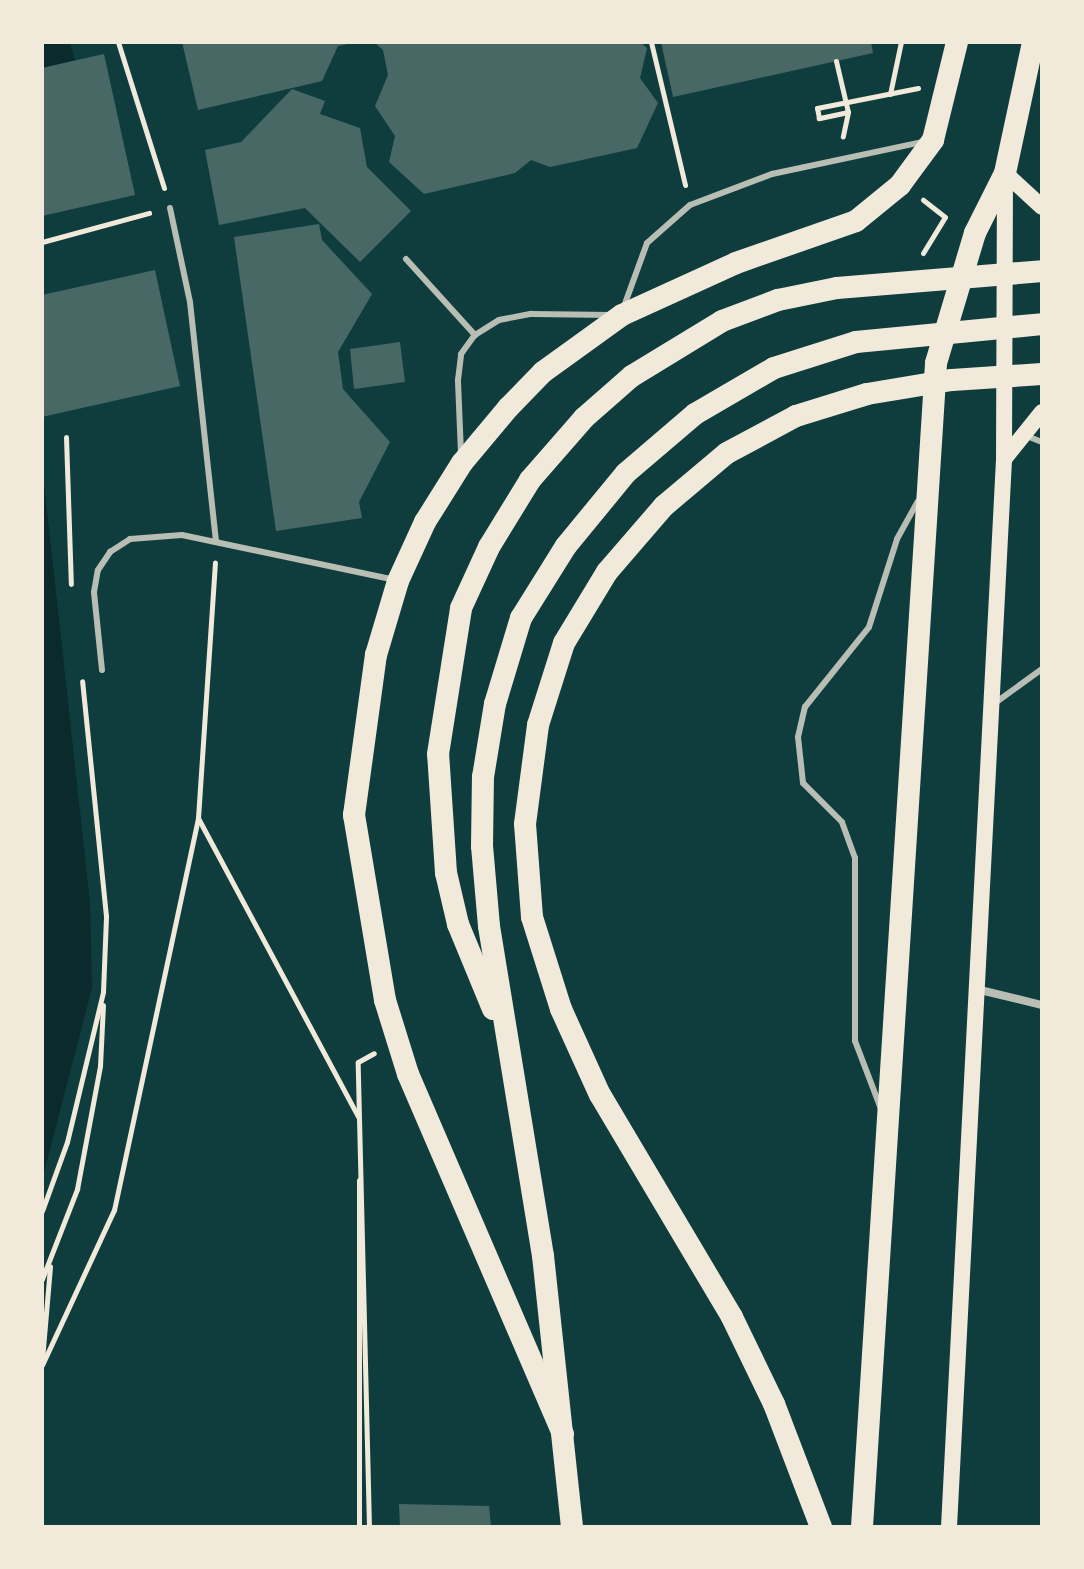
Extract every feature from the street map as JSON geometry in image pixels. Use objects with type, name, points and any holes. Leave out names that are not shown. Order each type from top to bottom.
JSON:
[{"type":"highway","points":[[563,1434],[408,1074],[385,1000],[369,919],[354,815],[364,716],[398,581],[462,463],[543,372],[622,315],[736,263],[856,221],[900,185],[933,140],[950,82],[957,42]]},
{"type":"highway","points":[[862,1527],[925,490],[936,363],[950,302],[975,233],[1005,173],[1033,42]]},
{"type":"highway","points":[[507,1043],[458,924],[446,873],[438,754],[461,608],[489,547],[530,480],[584,418],[632,376],[722,321],[778,300],[837,288],[1042,271]]},
{"type":"highway","points":[[572,1527],[543,1256],[487,913],[483,777],[495,704],[521,618],[566,546],[626,473],[695,414],[774,368],[856,342],[1042,324]]},
{"type":"highway","points":[[821,1527],[774,1404],[732,1317],[600,1095],[561,1009],[532,917],[525,824],[538,725],[564,643],[607,572],[664,506],[727,453],[796,416],[867,394],[952,380],[1042,374]]},
{"type":"main road","points":[[1005,173],[1042,207]]},
{"type":"main road","points":[[949,1527],[980,990],[1004,460],[1005,173]]},
{"type":"main road","points":[[1004,460],[1021,433],[1042,412]]},
{"type":"street","points":[[980,990],[1042,1005]]},
{"type":"lane","points":[[462,463],[458,380],[461,354],[475,335],[499,320],[531,314],[622,315],[647,243],[690,205],[772,174],[933,140]]},
{"type":"lane","points":[[170,208],[190,302],[216,542]]},
{"type":"lane","points":[[406,259],[475,335]]},
{"type":"lane","points":[[1021,433],[1042,442]]},
{"type":"lane","points":[[885,1120],[855,1041],[855,858],[842,822],[803,783],[798,737],[805,707],[869,627],[897,539],[925,490]]},
{"type":"lane","points":[[102,670],[94,592],[98,570],[110,552],[154,533],[216,542],[398,581]]},
{"type":"lane","points":[[992,705],[1042,669]]},
{"type":"path","points":[[42,242],[170,208],[118,44],[125,42]]},
{"type":"path","points":[[651,42],[690,205]]},
{"type":"path","points":[[890,94],[901,42]]},
{"type":"path","points":[[836,61],[848,112],[841,135]]},
{"type":"path","points":[[848,112],[819,118],[817,108],[950,82]]},
{"type":"path","points":[[66,437],[71,588]]},
{"type":"path","points":[[42,1363],[114,1210],[198,818],[216,542]]},
{"type":"path","points":[[42,1280],[51,1265],[77,1189],[97,1081],[103,992],[106,916],[81,672]]},
{"type":"path","points":[[198,818],[359,1119],[369,1527]]},
{"type":"path","points":[[42,1211],[67,1142],[103,992]]},
{"type":"path","points":[[359,1119],[359,1527]]},
{"type":"path","points":[[42,1363],[51,1265]]},
{"type":"water","points":[[42,42],[70,42],[75,60],[42,68]]},
{"type":"water","points":[[42,465],[90,902],[92,988],[42,1180]]},
{"type":"building","points":[[182,42],[352,43],[338,46],[322,81],[198,110]]},
{"type":"building","points":[[374,42],[640,42],[647,48],[640,78],[658,103],[637,148],[550,167],[531,160],[515,173],[424,194],[389,162],[395,136],[375,106],[388,75],[383,50]]},
{"type":"building","points":[[661,42],[871,42],[873,53],[673,97]]},
{"type":"building","points":[[104,54],[135,195],[42,216],[42,68]]},
{"type":"building","points":[[292,89],[325,101],[320,114],[360,128],[367,167],[411,211],[360,262],[305,208],[219,225],[205,150],[241,142]]},
{"type":"building","points":[[319,224],[322,240],[372,294],[338,352],[343,389],[390,442],[359,502],[362,518],[276,531],[234,237]]},
{"type":"building","points":[[155,270],[180,386],[42,417],[42,295]]},
{"type":"building","points":[[400,342],[405,382],[354,389],[350,349]]},
{"type":"building","points":[[399,1504],[489,1506],[491,1527],[400,1527]]}]
